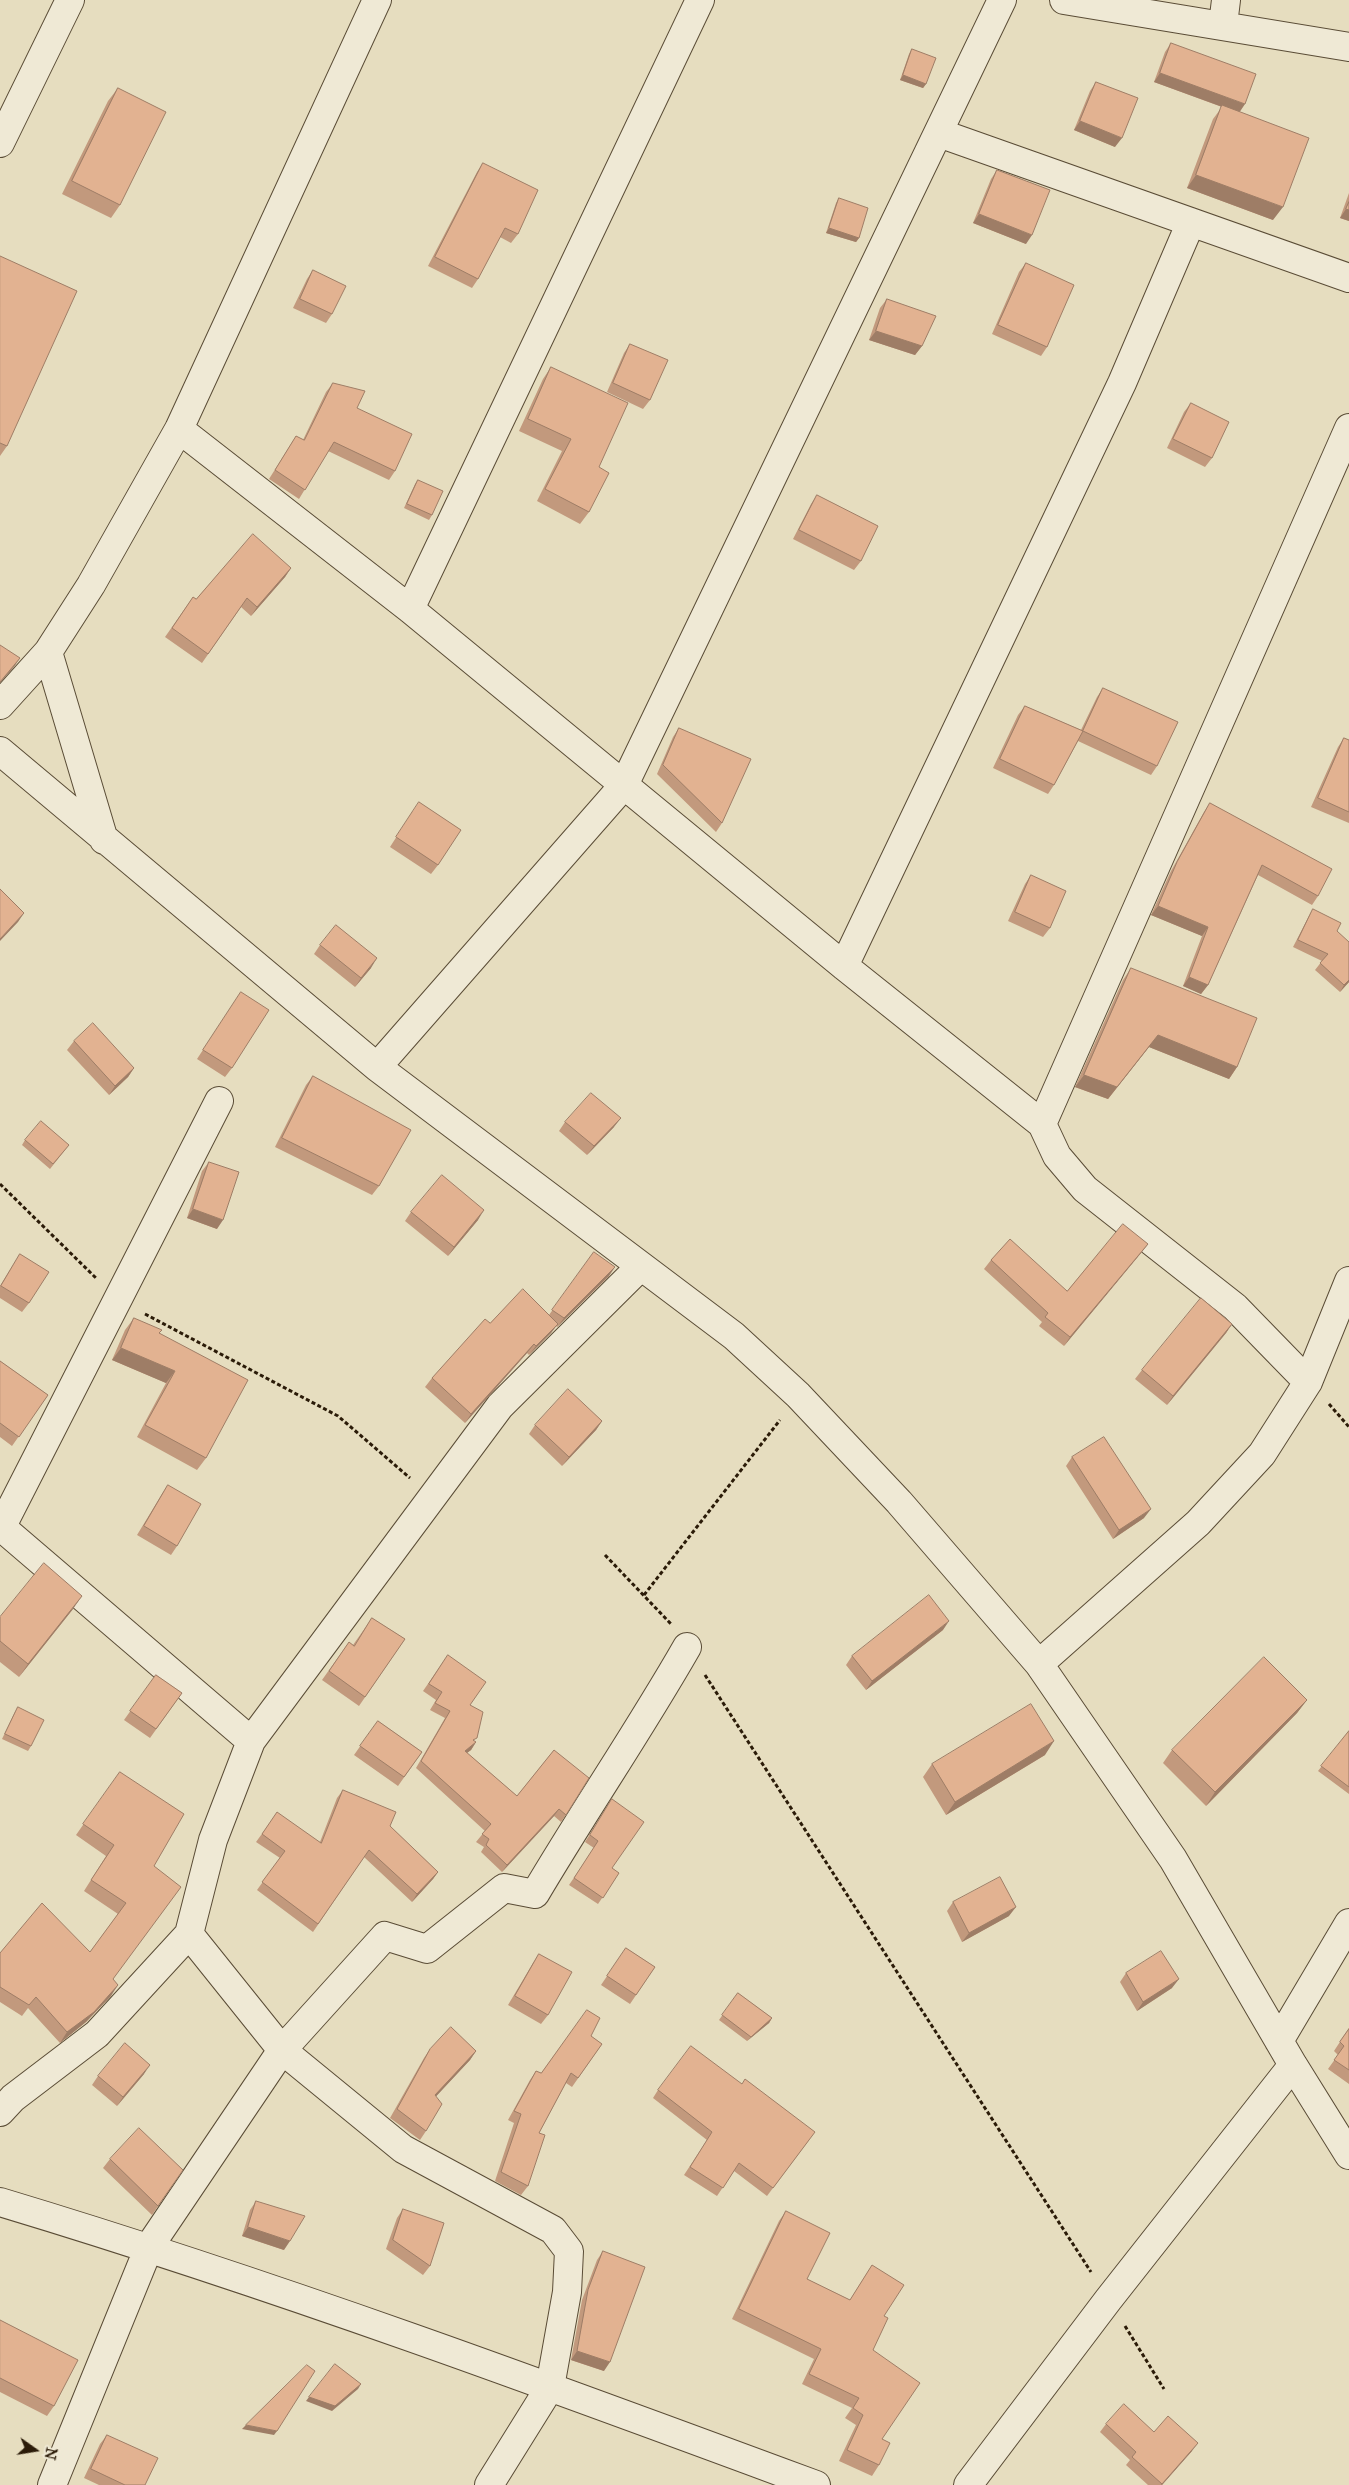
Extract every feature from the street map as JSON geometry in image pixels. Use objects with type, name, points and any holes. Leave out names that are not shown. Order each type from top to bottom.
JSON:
[{"type":"street","points":[[0,143],[70,0]]},
{"type":"street","points":[[0,706],[48,652],[91,585],[179,429],[377,0]]},
{"type":"street","points":[[410,609],[700,0]]},
{"type":"street","points":[[377,1067],[624,785],[1002,0]]},
{"type":"street","points":[[1064,0],[1225,13],[1349,47]]},
{"type":"street","points":[[939,133],[1349,278]]},
{"type":"street","points":[[844,966],[1122,383],[1191,222]]},
{"type":"street","points":[[1042,1124],[1349,428]]},
{"type":"street","points":[[179,429],[410,609],[844,966],[1042,1124],[1057,1156],[1084,1189],[1235,1307],[1308,1382]]},
{"type":"street","points":[[48,652],[104,840]]},
{"type":"street","points":[[0,751],[377,1067],[734,1336],[798,1395],[899,1502],[1039,1664],[1173,1859],[1293,2065],[1349,2155]]},
{"type":"street","points":[[219,1101],[1,1528],[251,1740]]},
{"type":"street","points":[[0,2112],[13,2098],[97,2034],[189,1934],[212,1840],[251,1740],[500,1406],[640,1267]]},
{"type":"street","points":[[1039,1664],[1198,1523],[1262,1454],[1308,1382],[1349,1281]]},
{"type":"street","points":[[52,2485],[149,2247],[282,2050],[385,1936],[427,1949],[504,1888],[536,1894],[580,1817],[641,1728],[687,1647]]},
{"type":"street","points":[[1279,2041],[1349,1923]]},
{"type":"street","points":[[189,1934],[282,2050],[403,2149],[553,2230],[569,2252],[567,2292],[550,2387],[489,2485]]},
{"type":"street","points":[[968,2485],[1108,2300],[1293,2065]]},
{"type":"street","points":[[0,2202],[149,2247],[550,2387],[816,2485]]},
{"type":"path","points":[[0,1184],[118,1300],[338,1416],[433,1498]]},
{"type":"path","points":[[644,1595],[798,1395]]},
{"type":"path","points":[[605,1555],[671,1623],[1164,2389]]},
{"type":"building","points":[[1171,43],[1256,74],[1245,104],[1160,73]]},
{"type":"building","points":[[912,49],[936,58],[926,84],[903,75]]},
{"type":"building","points":[[1096,82],[1138,98],[1122,138],[1080,121]]},
{"type":"building","points":[[118,88],[166,112],[120,205],[72,181]]},
{"type":"building","points":[[1222,105],[1309,138],[1283,207],[1196,175]]},
{"type":"building","points":[[483,163],[538,190],[518,234],[505,228],[478,279],[435,257]]},
{"type":"building","points":[[997,170],[1050,190],[1032,235],[979,214]]},
{"type":"building","points":[[839,198],[868,208],[859,238],[829,228]]},
{"type":"building","points":[[0,256],[77,291],[7,446],[0,443]]},
{"type":"building","points":[[1026,263],[1074,285],[1047,347],[998,325]]},
{"type":"building","points":[[313,270],[346,286],[332,314],[300,299]]},
{"type":"building","points":[[887,299],[936,316],[922,346],[876,331]]},
{"type":"building","points":[[630,344],[668,360],[650,400],[613,383]]},
{"type":"building","points":[[551,367],[628,403],[599,467],[609,473],[589,512],[545,489],[571,439],[528,419]]},
{"type":"building","points":[[333,383],[365,391],[357,408],[412,434],[395,471],[334,442],[305,490],[275,470],[296,436],[304,440]]},
{"type":"building","points":[[1191,403],[1229,422],[1212,458],[1173,439]]},
{"type":"building","points":[[418,480],[443,491],[432,515],[407,504]]},
{"type":"building","points":[[817,495],[878,526],[861,561],[799,530]]},
{"type":"building","points":[[253,534],[291,568],[257,607],[247,598],[208,654],[172,628],[193,597],[196,599]]},
{"type":"building","points":[[0,645],[20,658],[0,682]]},
{"type":"building","points":[[1103,688],[1178,722],[1157,766],[1083,731]]},
{"type":"building","points":[[1025,706],[1083,731],[1054,785],[1000,759]]},
{"type":"building","points":[[679,728],[751,759],[722,823],[663,765]]},
{"type":"building","points":[[1344,738],[1349,740],[1349,812],[1318,798]]},
{"type":"building","points":[[419,802],[461,830],[438,865],[396,837]]},
{"type":"building","points":[[1210,803],[1332,869],[1318,896],[1262,865],[1208,985],[1189,977],[1208,927],[1158,906],[1177,862]]},
{"type":"building","points":[[1031,875],[1066,891],[1050,928],[1015,912]]},
{"type":"building","points":[[0,889],[24,913],[0,939]]},
{"type":"building","points":[[1313,909],[1341,923],[1337,931],[1349,942],[1349,980],[1344,985],[1320,963],[1328,954],[1298,940]]},
{"type":"building","points":[[336,925],[377,958],[361,978],[320,945]]},
{"type":"building","points":[[1131,968],[1257,1018],[1237,1067],[1158,1035],[1117,1087],[1084,1075]]},
{"type":"building","points":[[241,992],[269,1010],[232,1068],[203,1050]]},
{"type":"building","points":[[93,1023],[134,1068],[115,1086],[74,1041]]},
{"type":"building","points":[[313,1076],[411,1130],[379,1186],[282,1138]]},
{"type":"building","points":[[591,1093],[621,1118],[594,1146],[565,1122]]},
{"type":"building","points":[[41,1121],[69,1145],[53,1164],[25,1140]]},
{"type":"building","points":[[209,1162],[239,1172],[223,1220],[193,1209]]},
{"type":"building","points":[[442,1175],[484,1210],[454,1247],[411,1212]]},
{"type":"building","points":[[1123,1224],[1148,1244],[1070,1337],[1045,1317],[1048,1313],[991,1260],[1010,1239],[1067,1291]]},
{"type":"building","points":[[594,1252],[615,1267],[564,1318],[552,1310]]},
{"type":"building","points":[[20,1254],[49,1272],[29,1303],[1,1286]]},
{"type":"building","points":[[523,1289],[558,1324],[536,1346],[534,1344],[471,1414],[432,1378],[485,1319],[490,1323]]},
{"type":"building","points":[[1201,1298],[1232,1324],[1173,1396],[1142,1370]]},
{"type":"building","points":[[134,1318],[162,1330],[159,1333],[248,1380],[206,1458],[145,1425],[175,1371],[121,1348]]},
{"type":"building","points":[[0,1361],[48,1395],[19,1437],[0,1423]]},
{"type":"building","points":[[568,1389],[602,1421],[569,1457],[535,1425]]},
{"type":"building","points":[[1104,1437],[1151,1509],[1119,1530],[1072,1457]]},
{"type":"building","points":[[168,1485],[201,1504],[177,1546],[144,1526]]},
{"type":"building","points":[[44,1563],[82,1596],[28,1664],[0,1641],[0,1617]]},
{"type":"building","points":[[929,1595],[949,1621],[872,1681],[852,1656]]},
{"type":"building","points":[[372,1618],[405,1639],[365,1697],[329,1671],[349,1642],[354,1646]]},
{"type":"building","points":[[448,1655],[486,1682],[470,1705],[483,1712],[477,1738],[473,1740],[476,1742],[465,1751],[517,1796],[554,1750],[589,1778],[566,1815],[559,1809],[507,1865],[486,1845],[489,1839],[482,1834],[491,1824],[421,1761],[450,1711],[435,1703],[442,1692],[429,1684]]},
{"type":"building","points":[[1264,1657],[1307,1700],[1215,1792],[1172,1750]]},
{"type":"building","points":[[156,1675],[182,1693],[156,1729],[130,1711]]},
{"type":"building","points":[[1031,1704],[1054,1741],[955,1802],[932,1764]]},
{"type":"building","points":[[18,1707],[44,1720],[31,1746],[5,1734]]},
{"type":"building","points":[[378,1721],[422,1752],[404,1777],[360,1746]]},
{"type":"building","points":[[1349,1731],[1349,1787],[1321,1766]]},
{"type":"building","points":[[120,1772],[184,1814],[154,1866],[181,1887],[113,1979],[118,1985],[94,2012],[67,2032],[36,1997],[29,2005],[0,1987],[0,1953],[42,1903],[90,1952],[126,1903],[91,1880],[114,1845],[83,1824]]},
{"type":"building","points":[[343,1790],[396,1812],[390,1826],[438,1872],[417,1894],[369,1850],[318,1924],[262,1882],[285,1851],[262,1834],[277,1812],[321,1843]]},
{"type":"building","points":[[612,1799],[644,1822],[612,1868],[619,1873],[603,1898],[574,1878],[598,1841],[590,1835]]},
{"type":"building","points":[[1000,1877],[1016,1907],[969,1933],[953,1902]]},
{"type":"building","points":[[626,1948],[655,1967],[636,1995],[607,1976]]},
{"type":"building","points":[[1161,1951],[1179,1979],[1143,2002],[1126,1973]]},
{"type":"building","points":[[539,1954],[572,1972],[548,2015],[515,1996]]},
{"type":"building","points":[[738,1993],[772,2018],[751,2037],[722,2015]]},
{"type":"building","points":[[587,2010],[600,2018],[591,2036],[602,2044],[578,2078],[571,2073],[539,2133],[545,2135],[528,2186],[501,2172],[521,2114],[514,2111],[536,2071],[541,2073]]},
{"type":"building","points":[[451,2027],[476,2051],[435,2095],[442,2104],[426,2131],[397,2109],[430,2049]]},
{"type":"building","points":[[1349,2029],[1349,2070],[1334,2060],[1344,2046],[1340,2042]]},
{"type":"building","points":[[125,2043],[150,2065],[123,2097],[98,2076]]},
{"type":"building","points":[[691,2046],[742,2084],[745,2079],[815,2132],[773,2188],[739,2163],[723,2188],[690,2167],[712,2132],[658,2090]]},
{"type":"building","points":[[139,2128],[183,2170],[158,2206],[110,2159]]},
{"type":"building","points":[[256,2201],[305,2216],[290,2241],[248,2227]]},
{"type":"building","points":[[403,2209],[444,2223],[430,2266],[393,2240]]},
{"type":"building","points":[[786,2211],[830,2233],[807,2279],[850,2300],[872,2265],[904,2285],[884,2316],[888,2318],[873,2350],[920,2383],[882,2439],[890,2443],[879,2465],[847,2450],[863,2415],[853,2408],[859,2398],[809,2374],[821,2349],[739,2309]]},
{"type":"building","points":[[603,2251],[645,2267],[610,2362],[577,2351],[588,2290]]},
{"type":"building","points":[[0,2320],[78,2360],[54,2406],[0,2378]]},
{"type":"building","points":[[335,2364],[361,2384],[335,2406],[309,2397]]},
{"type":"building","points":[[307,2365],[315,2371],[277,2431],[246,2425]]},
{"type":"building","points":[[1124,2404],[1154,2432],[1168,2416],[1198,2443],[1162,2484],[1132,2457],[1136,2452],[1106,2424]]},
{"type":"building","points":[[107,2435],[158,2458],[145,2485],[125,2485],[91,2469]]}]
